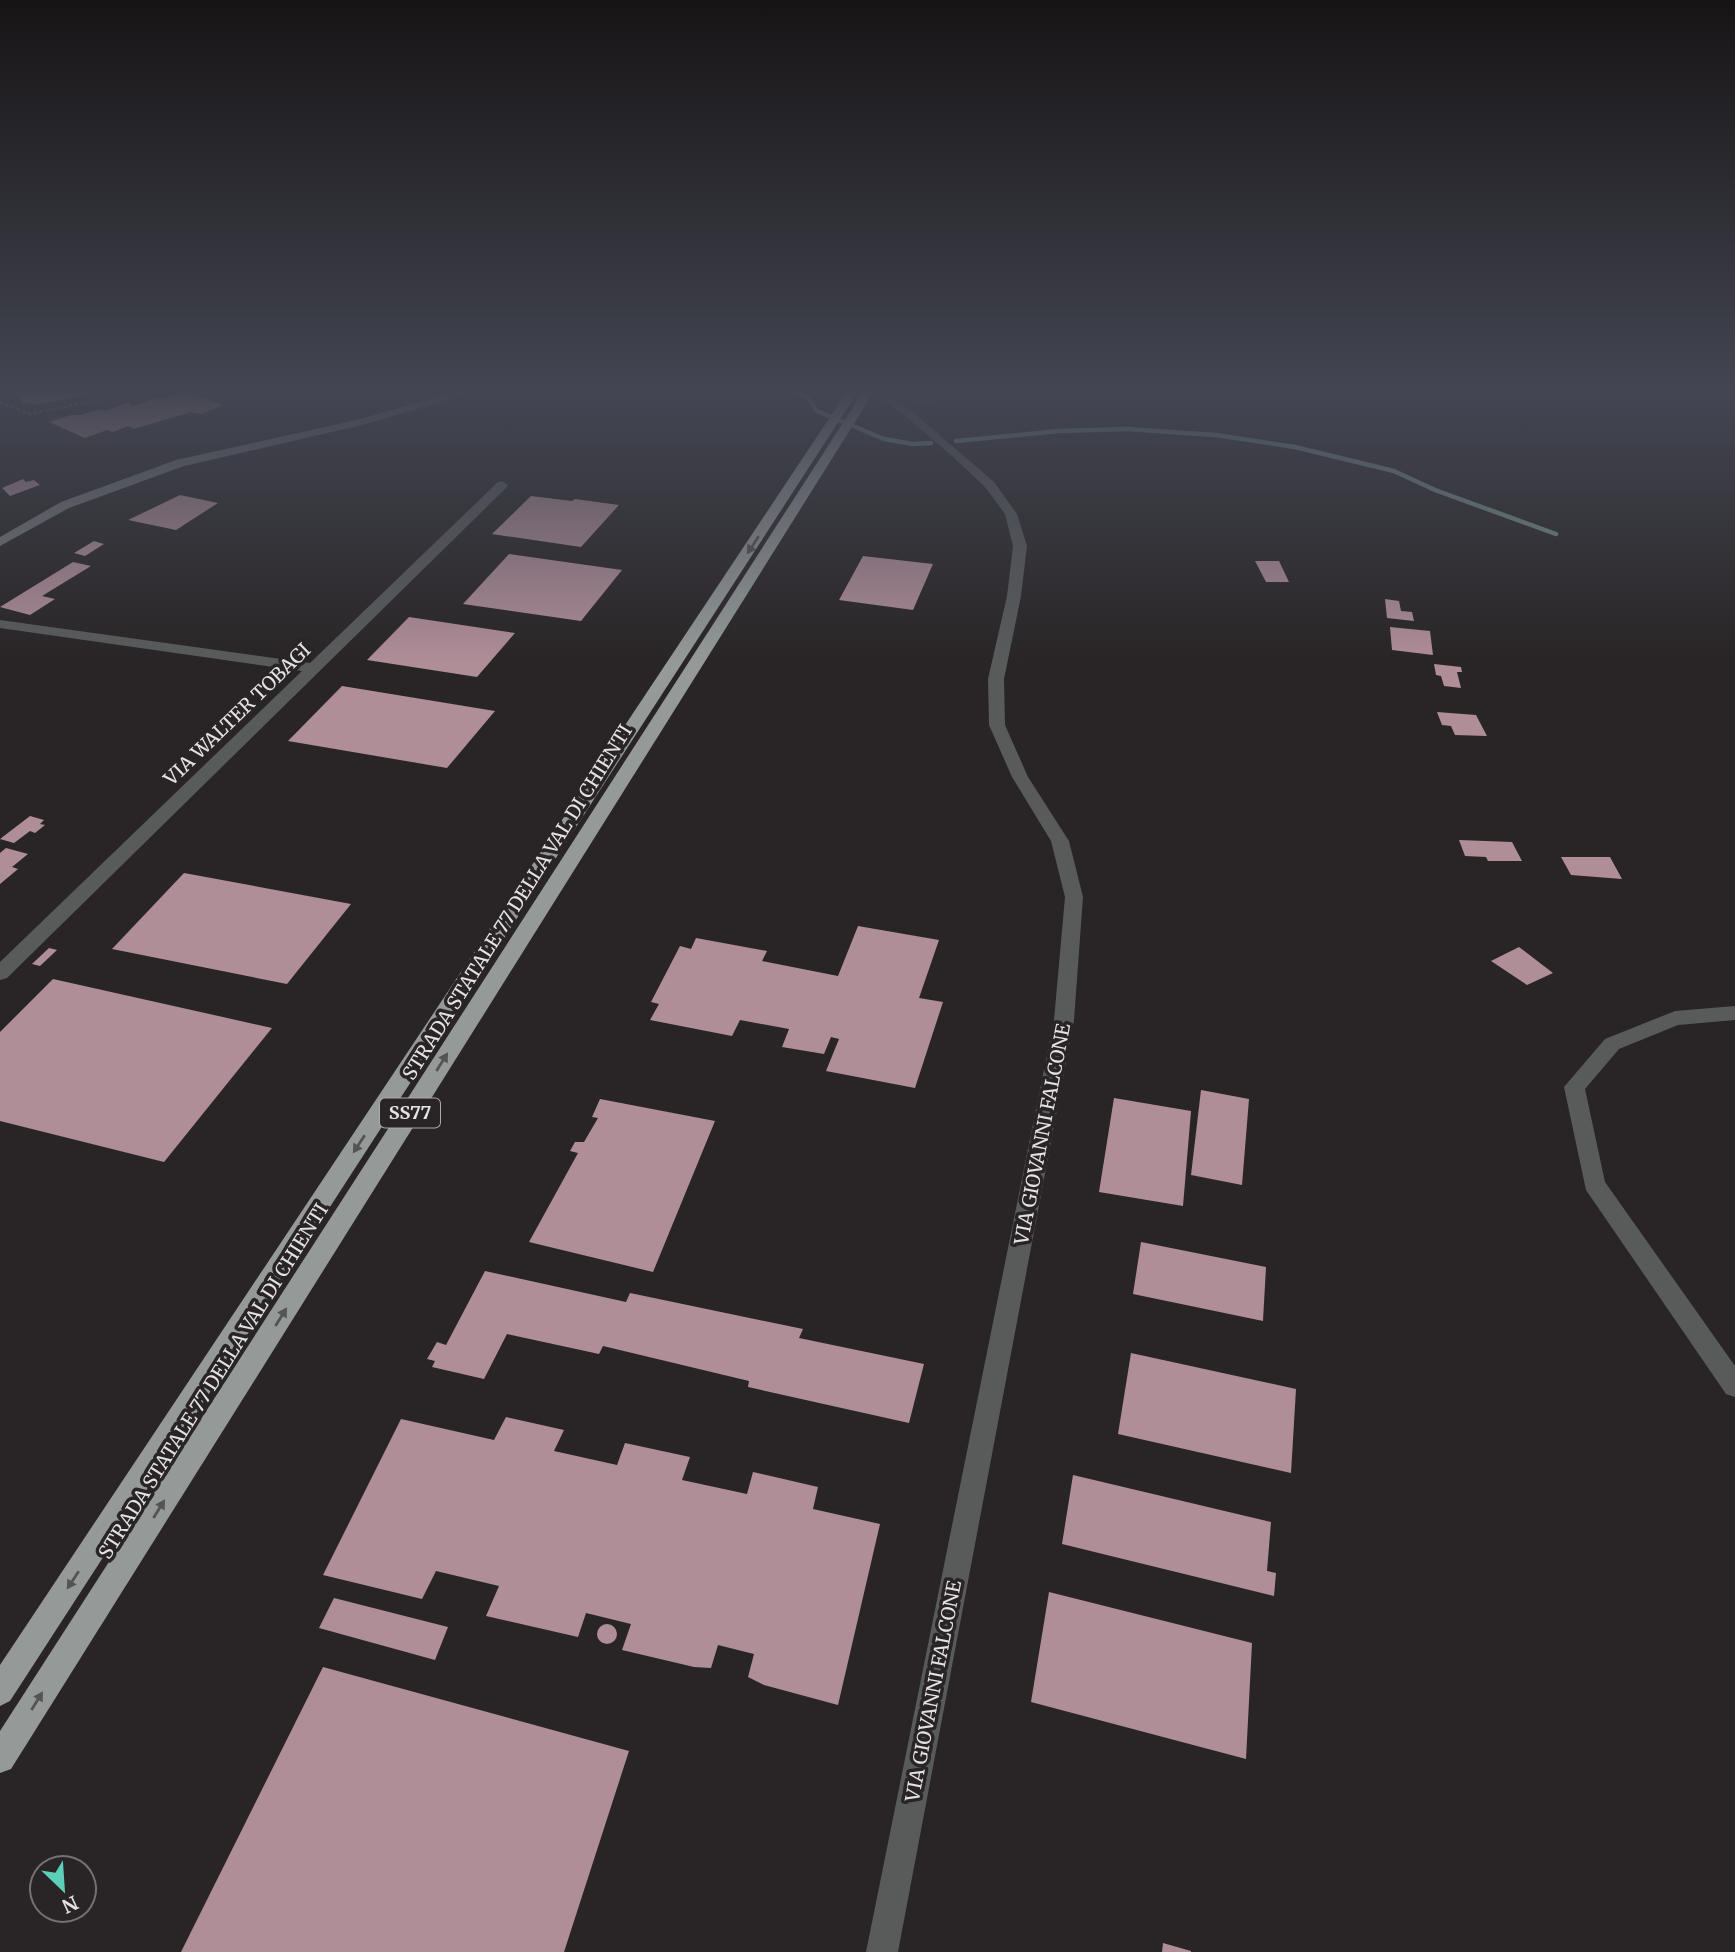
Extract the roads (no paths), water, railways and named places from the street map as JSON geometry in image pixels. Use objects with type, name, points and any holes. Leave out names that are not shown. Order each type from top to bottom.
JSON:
[{"type":"highway","name":"STRADA STATALE 77 DELLA VAL DI CHIENTI","points":[[0,1691],[804,481]]},
{"type":"highway","name":"STRADA STATALE 77 DELLA VAL DI CHIENTI","points":[[0,1758],[804,481]]},
{"type":"main road","points":[[0,542],[65,505],[130,481]]},
{"type":"street","name":"VIA GIOVANNI FALCONE","points":[[881,1952],[1064,1020],[1074,897],[1060,841],[1020,777],[997,725],[996,678],[1014,596],[1020,546],[1011,514],[985,481]]},
{"type":"street","name":"VIA WALTER TOBAGI","points":[[0,973],[502,485]]},
{"type":"street","points":[[0,624],[313,668]]},
{"type":"street","points":[[1735,1013],[1675,1018],[1612,1044],[1574,1087],[1594,1184],[1735,1385]]},
{"type":"waterway","points":[[1416,481],[1556,534]]}]
